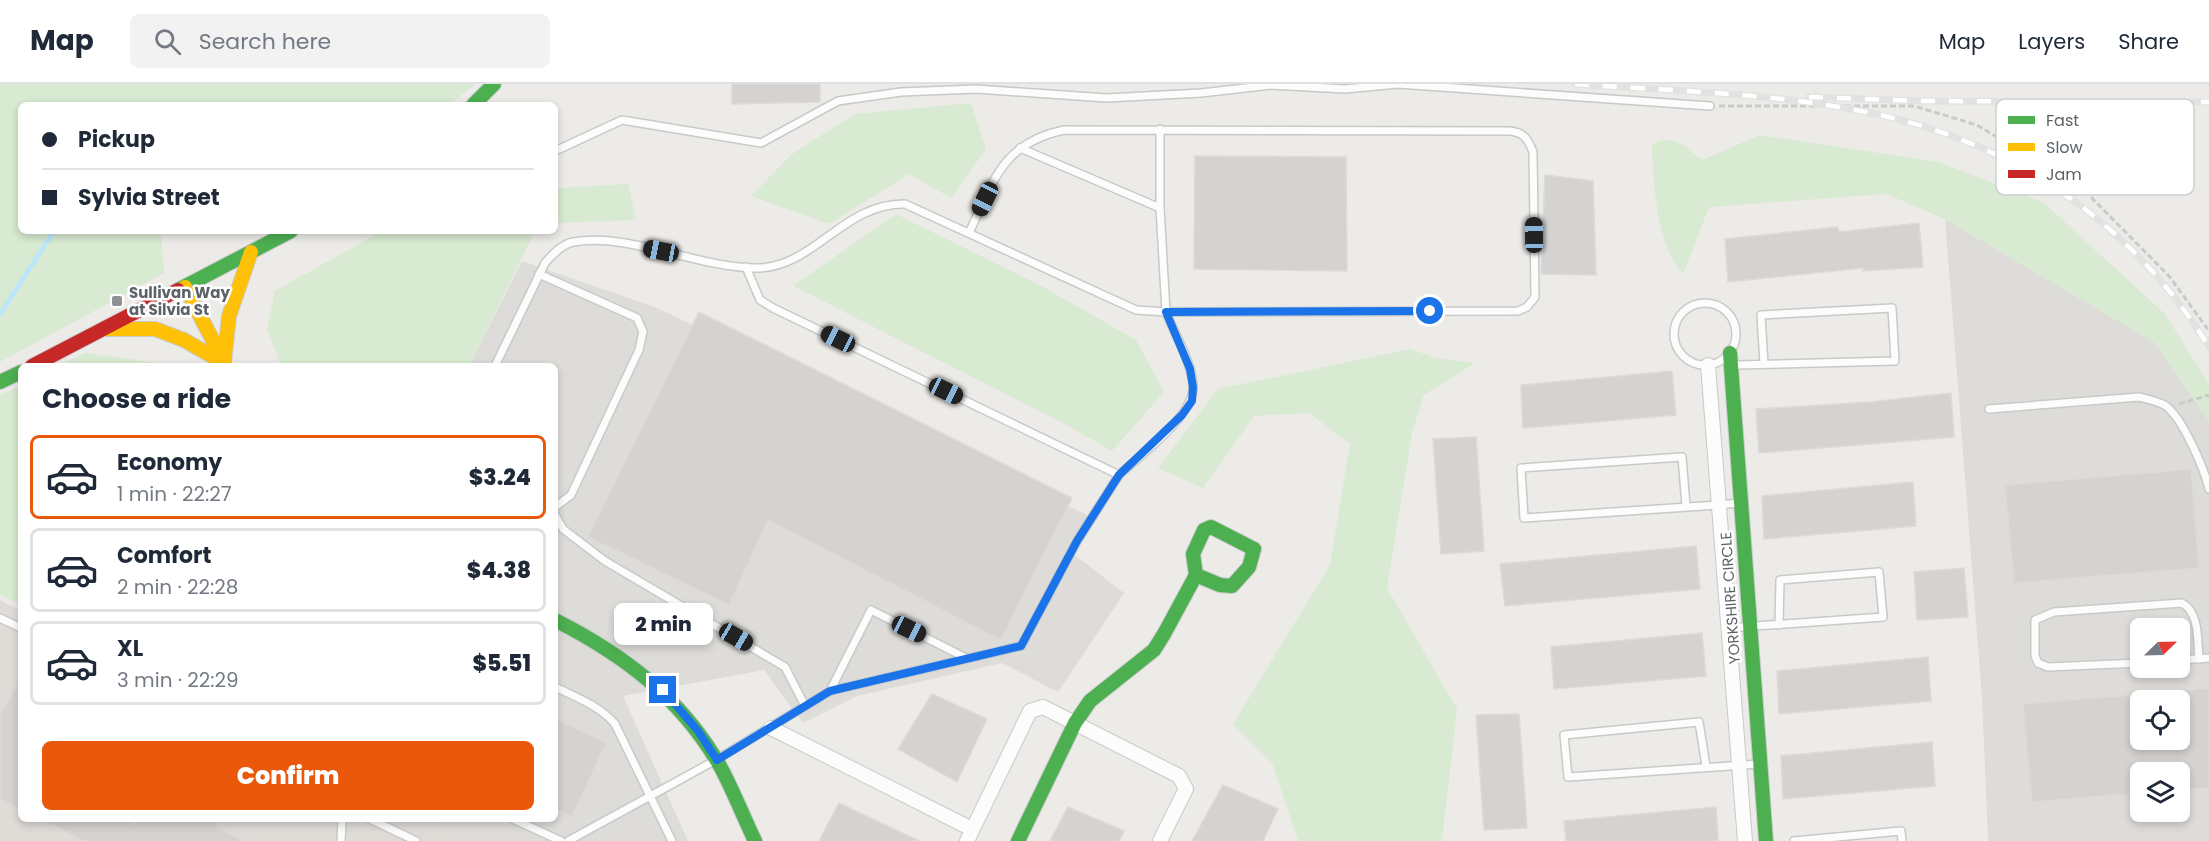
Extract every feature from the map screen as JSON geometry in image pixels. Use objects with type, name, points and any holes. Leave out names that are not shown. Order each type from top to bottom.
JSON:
[{"type":"street","points":[[476,102],[494,84]]},
{"type":"street","points":[[38,363],[285,234]]},
{"type":"street","points":[[225,363],[229,316],[251,252]]},
{"type":"street","points":[[184,287],[224,363]]},
{"type":"street","points":[[103,329],[155,330],[184,340],[222,363]]},
{"type":"street","name":"YORKSHIRE CIRCLE","points":[[1728,359],[1766,841]]},
{"type":"street","name":"YORKSHIRE CIRCLE","points":[[1708,365],[1745,841]]},
{"type":"street","points":[[0,382],[18,373]]},
{"type":"street","points":[[1018,841],[1075,723],[1089,701],[1154,650],[1196,575],[1193,554],[1207,528],[1250,545],[1254,549],[1255,555],[1246,573],[1241,582],[1235,586],[1227,588],[1196,575]]},
{"type":"street","points":[[558,622],[618,653],[651,679],[680,708],[717,760],[755,841]]},
{"type":"street","points":[[771,728],[969,835],[1030,711],[1043,707],[1179,776],[1186,789],[1160,841]]},
{"type":"lane","points":[[558,150],[622,120],[761,143],[838,101],[902,92],[976,89],[1107,98],[1200,93],[1271,85],[1345,89],[1398,84],[1710,106]]},
{"type":"lane","points":[[568,841],[717,760],[830,691],[1021,646],[1077,541],[1119,475],[1182,415],[1192,401],[1193,387],[1190,369],[1166,312],[1160,208],[1160,129]]},
{"type":"lane","points":[[496,363],[539,274],[551,256],[563,246],[584,242],[621,244],[729,266],[760,268],[789,263],[854,217],[888,203],[905,204],[1136,310],[1166,312],[1518,311],[1527,306],[1535,297],[1533,152],[1525,137],[1519,132],[1509,131],[1064,130],[1051,132],[1020,148],[1002,164],[969,233]]},
{"type":"lane","points":[[1020,148],[1160,208]]},
{"type":"lane","points":[[746,267],[760,300],[773,308],[1119,475]]},
{"type":"lane","points":[[539,274],[637,318],[643,332],[639,350],[571,495],[558,505]]},
{"type":"lane","points":[[1728,359],[1737,334],[1730,315],[1713,304],[1693,305],[1678,319],[1675,339],[1684,357],[1693,363],[1708,365],[1728,359],[1764,364],[1895,361],[1892,308],[1761,315],[1764,364]]},
{"type":"lane","points":[[1989,408],[2139,397],[2167,407],[2191,442],[2206,474],[2209,489]]},
{"type":"lane","points":[[1686,506],[1682,457],[1521,468],[1524,518],[1740,503]]},
{"type":"lane","points":[[558,520],[563,529],[605,561],[785,667],[805,706]]},
{"type":"lane","points":[[1728,628],[1779,625],[1883,617],[1879,572],[1780,580],[1779,625]]},
{"type":"lane","points":[[2130,663],[2048,667],[2038,663],[2035,656],[2035,620],[2054,612],[2182,603],[2189,607],[2196,624],[2199,659]]},
{"type":"lane","points":[[830,691],[871,610],[966,658]]},
{"type":"lane","points":[[0,618],[18,627]]},
{"type":"lane","points":[[2190,659],[2209,658]]},
{"type":"lane","points":[[558,689],[607,715],[615,724],[672,841]]},
{"type":"lane","points":[[1706,766],[1699,722],[1564,735],[1568,777],[1759,764]]},
{"type":"lane","points":[[341,841],[342,822]]},
{"type":"lane","points":[[376,822],[416,841]]},
{"type":"lane","points":[[520,822],[561,841]]},
{"type":"lane","points":[[1794,841],[1901,831],[1902,841]]},
{"type":"path","points":[[1710,106],[1914,106],[1977,125],[1996,137]]},
{"type":"path","points":[[2089,195],[2169,276],[2209,331]]},
{"type":"path","points":[[2167,407],[2209,395]]},
{"type":"shaded area","points":[[1945,219],[2154,342],[2209,421],[2209,841],[1988,841],[1982,698]]},
{"type":"shaded area","points":[[522,261],[657,308],[1089,516],[1072,553],[1124,593],[1058,692],[1002,663],[857,696],[803,723],[764,670],[623,696],[688,841],[473,841],[436,822],[558,822],[558,363],[471,363]]},
{"type":"shaded area","points":[[0,600],[18,609],[18,822],[440,822],[478,841],[0,841]]},
{"type":"green space","points":[[0,84],[475,84],[453,102],[18,102],[18,234],[161,234],[164,273],[0,362]]},
{"type":"green space","points":[[971,103],[986,149],[951,198],[909,174],[829,224],[751,196],[792,154],[855,114]]},
{"type":"green space","points":[[1760,135],[1939,162],[1996,184],[1996,195],[2024,195],[2044,203],[2165,314],[2209,384],[2209,421],[2154,342],[1945,219],[1886,194],[1709,207],[1683,274],[1667,248],[1662,231],[1655,195],[1652,145],[1659,141],[1673,140],[1685,146],[1702,160]]},
{"type":"green space","points":[[628,184],[636,220],[558,223],[558,188]]},
{"type":"green space","points":[[896,214],[1045,288],[1136,340],[1164,392],[1112,451],[1065,424],[793,286]]},
{"type":"green space","points":[[377,234],[534,234],[470,363],[280,363],[267,328],[275,291]]},
{"type":"green space","points":[[1410,349],[1437,358],[1475,363],[1424,395],[1412,433],[1387,588],[1457,709],[1442,841],[1298,841],[1272,763],[1233,724],[1330,565],[1350,444],[1309,413],[1254,416],[1203,488],[1158,468],[1218,389]]},
{"type":"green space","points":[[85,353],[157,363],[65,363]]},
{"type":"green space","points":[[18,386],[18,603],[0,595],[0,395]]},
{"type":"building","points":[[732,84],[820,84],[820,102],[732,104]]},
{"type":"building","points":[[1195,156],[1346,157],[1347,271],[1194,269]]},
{"type":"building","points":[[1545,175],[1593,181],[1596,275],[1541,274]]},
{"type":"building","points":[[1919,223],[1923,267],[1863,271],[1863,268],[1728,282],[1725,239],[1838,227],[1839,232]]},
{"type":"building","points":[[699,312],[1072,498],[1001,640],[768,520],[729,605],[588,537]]},
{"type":"building","points":[[1672,371],[1676,415],[1523,428],[1521,385]]},
{"type":"building","points":[[1951,393],[1954,437],[1759,453],[1756,409],[1870,402]]},
{"type":"building","points":[[1476,437],[1484,551],[1441,554],[1433,439]]},
{"type":"building","points":[[2191,469],[2199,568],[2014,583],[2005,485]]},
{"type":"building","points":[[1913,482],[1916,526],[1764,539],[1762,496]]},
{"type":"building","points":[[1696,546],[1700,589],[1505,606],[1500,564]]},
{"type":"building","points":[[1964,568],[1968,617],[1917,620],[1914,572]]},
{"type":"building","points":[[1702,633],[1706,676],[1554,689],[1551,647]]},
{"type":"building","points":[[1928,657],[1931,701],[1779,714],[1777,671]]},
{"type":"building","points":[[18,683],[18,808],[0,799],[0,715]]},
{"type":"building","points":[[2209,688],[2209,788],[2190,789],[2190,762],[2130,762],[2130,794],[2032,802],[2023,704],[2130,695],[2130,750],[2190,750],[2190,690]]},
{"type":"building","points":[[932,694],[987,719],[957,782],[898,749]]},
{"type":"building","points":[[1519,714],[1527,828],[1484,830],[1476,715]]},
{"type":"building","points":[[558,719],[606,743],[572,816],[558,809]]},
{"type":"building","points":[[1932,742],[1935,786],[1783,799],[1781,756]]},
{"type":"building","points":[[1223,785],[1278,809],[1263,841],[1192,841]]},
{"type":"building","points":[[839,803],[919,841],[819,841]]},
{"type":"building","points":[[1068,807],[1124,831],[1119,841],[1050,841]]},
{"type":"building","points":[[1716,807],[1718,841],[1566,841],[1564,821]]},
{"type":"building","points":[[47,822],[130,822],[136,825],[138,822],[218,822],[216,827],[244,841],[84,841]]},
{"type":"waterway","points":[[0,314],[52,234]]},
{"type":"railway","points":[[1575,84],[1743,95],[1826,105],[1908,122],[1954,137],[1996,155]]},
{"type":"railway","points":[[1809,97],[1996,101]]},
{"type":"railway","points":[[2194,102],[2209,102]]},
{"type":"railway","points":[[2064,195],[2117,236],[2151,270],[2182,307],[2209,347]]},
{"type":"traffic: fast","points":[[476,102],[494,84]]},
{"type":"traffic: fast","points":[[178,290],[285,234]]},
{"type":"traffic: fast","points":[[1730,353],[1766,841]]},
{"type":"traffic: fast","points":[[0,382],[18,373]]},
{"type":"traffic: fast","points":[[1018,841],[1075,723],[1090,701],[1154,650],[1164,634],[1196,575],[1193,554],[1204,530],[1211,527],[1254,549],[1249,567],[1232,586],[1220,585],[1196,575]]},
{"type":"traffic: fast","points":[[558,622],[627,664],[669,699],[687,719],[720,766],[755,841]]},
{"type":"traffic: slow","points":[[107,329],[155,329],[184,340],[224,363],[229,316],[251,252]]},
{"type":"traffic: slow","points":[[185,287],[224,362]]},
{"type":"traffic: jam","points":[[38,363],[178,290]]},
{"type":"place","name":"Sullivan Way at Silvia St","points":[[117,301]]},
{"type":"route","points":[[663,690],[698,731],[717,760],[830,691],[881,677],[1021,646],[1077,541],[1119,475],[1182,415],[1192,401],[1193,387],[1190,369],[1166,312],[1430,311]]}]
